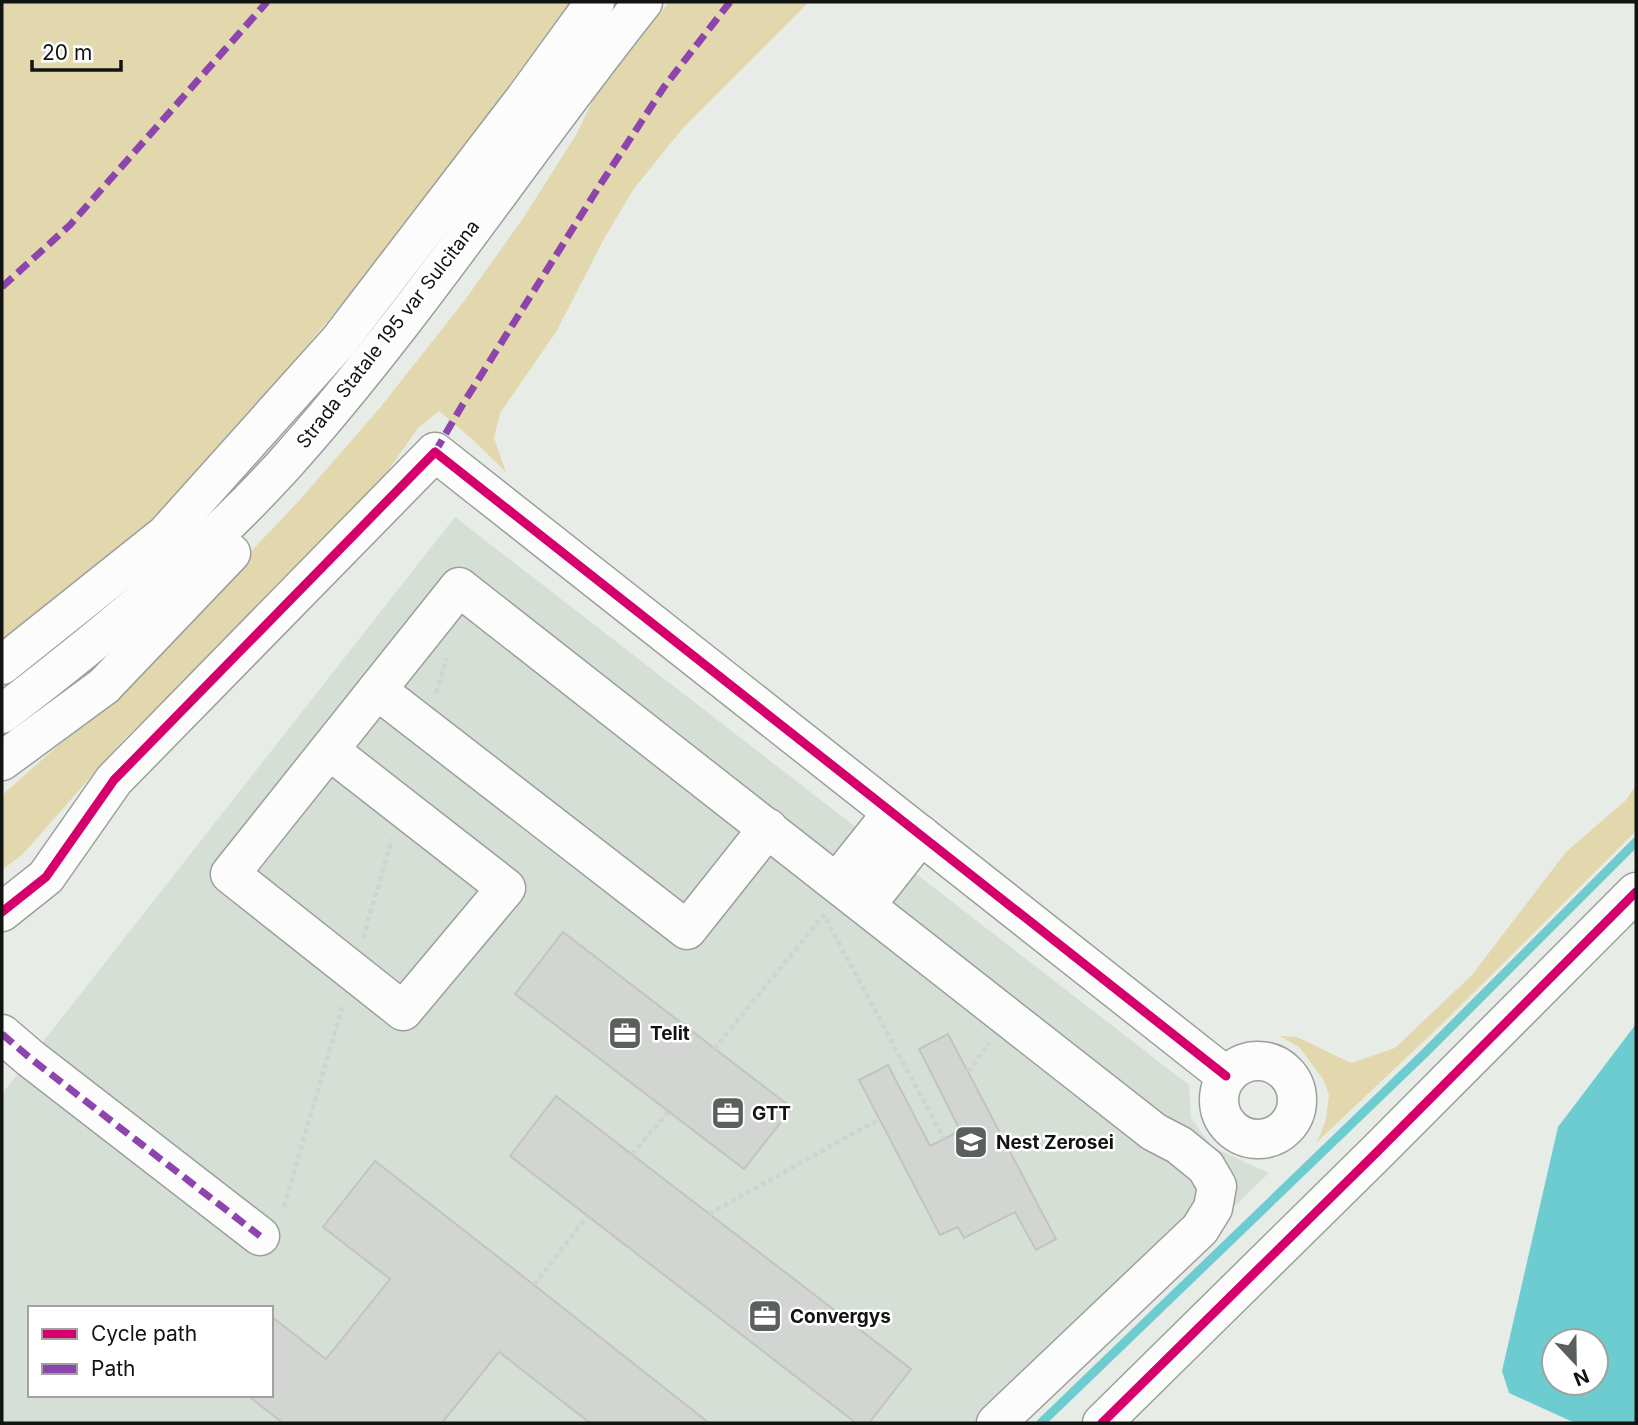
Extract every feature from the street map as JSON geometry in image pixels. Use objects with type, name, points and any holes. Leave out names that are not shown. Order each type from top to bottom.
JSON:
[{"type":"main road","name":"Strada Statale 195 var Sulcitana","points":[[2,665],[166,534],[339,341],[526,97],[594,2]]},
{"type":"main road","name":"Strada Statale 195 var Sulcitana","points":[[2,715],[82,653],[191,559],[282,466],[362,373],[439,275],[591,67],[643,2]]},
{"type":"main road","points":[[2,761],[104,686],[314,466],[354,416],[362,373]]},
{"type":"main road","points":[[2,912],[46,877],[114,780],[435,452],[1226,1076]]},
{"type":"main road","points":[[329,750],[506,888],[403,1012],[230,874],[459,587],[768,828],[843,898],[1154,1132],[1179,1145],[1206,1167],[1217,1186],[1213,1208],[1200,1230],[996,1423]]},
{"type":"main road","points":[[377,690],[687,930],[768,828]]},
{"type":"main road","points":[[843,898],[907,824]]},
{"type":"main road","points":[[1102,1423],[1387,1143],[1636,892]]},
{"type":"main road","points":[[2,1034],[260,1236]]},
{"type":"path","points":[[426,728],[448,656]]},
{"type":"path","points":[[284,1207],[402,807]]},
{"type":"path","points":[[715,1049],[843,898],[944,1139]]},
{"type":"path","points":[[632,1154],[668,1112]]},
{"type":"path","points":[[709,1214],[879,1119]]},
{"type":"path","points":[[534,1286],[587,1216]]},
{"type":"shaded area","points":[[2,2],[570,2],[365,276],[214,457],[149,523],[2,642]]},
{"type":"shaded area","points":[[669,2],[809,2],[682,129],[633,190],[605,237],[556,332],[500,413],[494,438],[506,472],[439,411],[418,428],[385,475],[210,659],[125,738],[23,854],[2,870],[2,795],[109,701],[298,502],[379,409],[465,300],[524,217],[576,135],[597,92]]},
{"type":"shaded area","points":[[455,517],[1189,1085],[1191,1118],[1212,1147],[1269,1173],[1008,1423],[2,1423],[2,1094]]},
{"type":"shaded area","points":[[1636,785],[1636,831],[1443,1023],[1317,1142],[1326,1120],[1329,1095],[1323,1079],[1299,1047],[1280,1036],[1297,1037],[1351,1063],[1395,1048],[1472,975],[1566,852],[1626,800]]},
{"type":"water","points":[[1636,1024],[1636,1423],[1575,1423],[1509,1393],[1502,1371],[1558,1127]]},
{"type":"building","points":[[563,932],[792,1108],[744,1169],[515,994]]},
{"type":"building","name":"Nest Zerosei","points":[[948,1034],[1056,1239],[1036,1250],[1015,1212],[964,1238],[958,1227],[940,1235],[859,1080],[888,1065],[930,1146],[944,1139],[960,1130],[919,1049]]},
{"type":"building","points":[[556,1096],[911,1369],[869,1423],[856,1423],[510,1156]]},
{"type":"building","points":[[375,1161],[709,1423],[590,1423],[499,1352],[442,1423],[283,1423],[250,1397],[273,1397],[273,1318],[326,1359],[390,1279],[323,1227]]},
{"type":"waterway","points":[[1041,1423],[1426,1052],[1636,842]]},
{"type":"marked path","points":[[2,287],[70,225],[267,2]]},
{"type":"marked path","points":[[435,452],[600,185],[664,87],[730,2]]},
{"type":"marked path","points":[[2,1034],[260,1236]]},
{"type":"cycle path","points":[[2,912],[46,877],[114,780],[435,452],[1226,1076]]},
{"type":"cycle path","points":[[1102,1423],[1636,892]]},
{"type":"place","name":"Telit","points":[[625,1033]]},
{"type":"place","name":"GTT","points":[[728,1113]]},
{"type":"place","name":"Nest Zerosei","points":[[971,1142]]},
{"type":"place","name":"Convergys","points":[[765,1316]]}]
